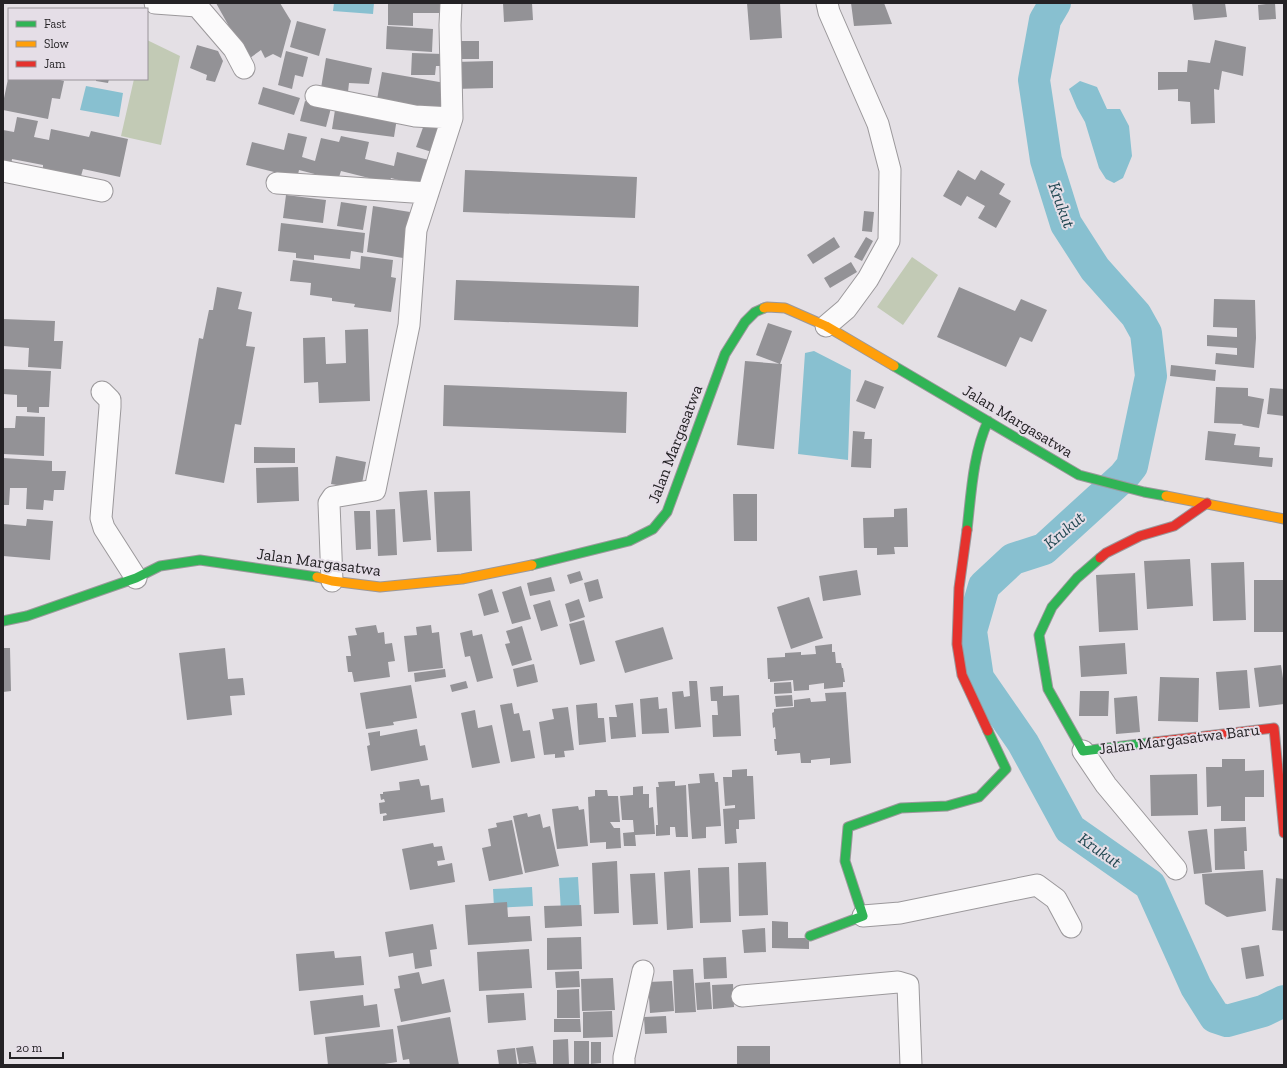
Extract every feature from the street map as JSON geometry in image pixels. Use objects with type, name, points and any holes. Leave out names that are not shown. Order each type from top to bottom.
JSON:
[{"type":"street","points":[[155,3],[197,4],[234,48],[244,68]]},
{"type":"street","points":[[332,581],[329,503],[333,497],[375,490],[409,326],[416,230],[452,118],[451,3]]},
{"type":"street","points":[[826,326],[846,309],[864,285],[889,241],[890,170],[878,124],[829,12],[827,3]]},
{"type":"street","points":[[316,96],[415,116],[452,118]]},
{"type":"street","points":[[3,171],[102,191]]},
{"type":"street","points":[[277,182],[428,193]]},
{"type":"street","name":"Jalan Margasatwa","points":[[3,621],[28,616],[136,578],[160,566],[200,560],[380,587],[462,579],[534,565],[629,541],[653,529],[667,512],[725,354],[745,322],[755,312],[767,307],[785,308],[826,326],[1079,474],[1144,492],[1284,519]]},
{"type":"street","points":[[102,392],[110,400],[101,518],[104,528],[136,578]]},
{"type":"street","points":[[863,916],[846,861],[848,827],[901,808],[947,806],[979,797],[1006,769],[962,675],[957,644],[959,588],[974,474],[983,432],[988,421]]},
{"type":"street","name":"Jalan Margasatwa Baru","points":[[1176,869],[1106,784],[1084,751],[1048,689],[1039,635],[1052,608],[1076,578],[1106,553],[1140,536],[1174,526],[1207,503]]},
{"type":"street","name":"Jalan Margasatwa Baru","points":[[1084,751],[1279,727],[1284,833]]},
{"type":"street","points":[[810,936],[863,916],[900,913],[1037,885],[1056,900],[1071,927]]},
{"type":"street","points":[[624,1065],[624,1057],[643,971]]},
{"type":"street","points":[[742,996],[898,982],[908,985],[911,1065]]},
{"type":"green space","points":[[148,40],[180,56],[161,145],[121,136],[134,80],[148,80]]},
{"type":"green space","points":[[912,257],[938,275],[903,325],[877,307]]},
{"type":"water","points":[[334,3],[374,3],[373,14],[333,11]]},
{"type":"water","points":[[1080,81],[1097,87],[1107,109],[1120,109],[1129,126],[1132,156],[1123,178],[1114,183],[1106,179],[1099,168],[1085,122],[1069,89]]},
{"type":"water","points":[[86,86],[123,93],[119,117],[80,110]]},
{"type":"water","points":[[814,351],[851,370],[848,460],[798,454],[805,353]]},
{"type":"water","points":[[578,877],[580,911],[561,912],[559,878]]},
{"type":"water","points":[[532,887],[533,906],[494,908],[493,889]]},
{"type":"building","points":[[216,3],[280,3],[291,21],[281,58],[273,54],[265,58],[261,50],[250,58],[231,30]]},
{"type":"building","points":[[388,3],[443,3],[443,13],[413,13],[413,26],[388,25]]},
{"type":"building","points":[[503,3],[532,3],[533,20],[504,22]]},
{"type":"building","points":[[747,3],[780,3],[782,38],[750,40]]},
{"type":"building","points":[[851,3],[884,3],[892,24],[854,26]]},
{"type":"building","points":[[1192,3],[1225,3],[1227,17],[1194,20]]},
{"type":"building","points":[[1275,3],[1276,19],[1259,20],[1258,5]]},
{"type":"building","points":[[297,21],[326,29],[319,56],[290,47]]},
{"type":"building","points":[[387,26],[433,29],[432,52],[386,49]]},
{"type":"building","points":[[1215,40],[1246,47],[1243,76],[1222,71],[1219,90],[1214,89],[1215,123],[1191,124],[1190,102],[1178,101],[1178,89],[1158,90],[1158,72],[1187,72],[1188,60],[1210,63]]},
{"type":"building","points":[[451,41],[479,41],[479,59],[451,59]]},
{"type":"building","points":[[197,45],[218,51],[223,61],[215,82],[206,80],[207,75],[190,68]]},
{"type":"building","points":[[286,51],[308,57],[303,77],[295,75],[292,89],[278,85]]},
{"type":"building","points":[[412,53],[443,54],[442,66],[436,66],[435,75],[411,75]]},
{"type":"building","points":[[326,58],[372,68],[369,84],[349,83],[348,92],[321,88]]},
{"type":"building","points":[[493,61],[493,88],[454,89],[454,62]]},
{"type":"building","points":[[382,72],[445,83],[441,113],[376,105]]},
{"type":"building","points":[[8,79],[64,81],[60,99],[52,98],[48,119],[3,110]]},
{"type":"building","points":[[96,80],[109,80],[108,83]]},
{"type":"building","points":[[263,87],[300,98],[294,115],[258,104]]},
{"type":"building","points":[[305,101],[331,108],[326,127],[300,121]]},
{"type":"building","points":[[335,110],[397,118],[394,137],[332,129]]},
{"type":"building","points":[[17,117],[38,121],[34,137],[49,140],[51,129],[89,137],[91,131],[128,139],[120,177],[83,169],[81,176],[43,168],[43,165],[12,159],[11,166],[3,165],[3,130],[14,132]]},
{"type":"building","points":[[426,119],[448,126],[438,154],[416,147]]},
{"type":"building","points":[[288,133],[307,137],[302,157],[315,161],[321,138],[339,142],[341,136],[369,142],[365,159],[394,166],[397,152],[429,160],[422,188],[391,178],[389,183],[341,171],[338,180],[299,170],[296,183],[278,173],[246,165],[252,142],[284,150]]},
{"type":"building","points":[[465,170],[637,177],[635,218],[463,212]]},
{"type":"building","points":[[958,170],[975,180],[981,170],[1005,184],[999,194],[1011,201],[996,228],[978,218],[985,206],[967,196],[961,206],[943,196]]},
{"type":"building","points":[[286,195],[326,200],[323,223],[283,218]]},
{"type":"building","points":[[341,202],[367,206],[363,230],[337,226]]},
{"type":"building","points":[[373,206],[410,212],[403,258],[367,252]]},
{"type":"building","points":[[864,211],[874,212],[872,232],[862,231]]},
{"type":"building","points":[[281,223],[365,233],[363,253],[351,251],[350,259],[314,255],[314,260],[296,258],[296,253],[278,251]]},
{"type":"building","points":[[834,237],[840,247],[813,264],[807,255]]},
{"type":"building","points":[[866,237],[873,241],[862,261],[854,257]]},
{"type":"building","points":[[361,256],[393,260],[391,277],[396,278],[391,312],[354,307],[355,304],[332,301],[332,298],[310,295],[311,283],[290,281],[293,260],[360,269]]},
{"type":"building","points":[[851,262],[857,272],[830,288],[824,278]]},
{"type":"building","points":[[456,280],[639,286],[638,327],[454,320]]},
{"type":"building","points":[[217,287],[242,292],[238,309],[252,312],[246,346],[255,347],[241,425],[235,424],[224,483],[175,474],[199,338],[203,339],[209,310],[213,310]]},
{"type":"building","points":[[959,287],[1015,311],[1021,299],[1047,310],[1032,342],[1020,337],[1006,367],[937,337]]},
{"type":"building","points":[[1214,299],[1255,300],[1256,338],[1254,368],[1215,364],[1216,353],[1237,355],[1237,348],[1207,346],[1207,335],[1237,337],[1237,328],[1213,327]]},
{"type":"building","points":[[3,319],[55,321],[54,341],[63,341],[61,369],[28,367],[29,348],[3,346]]},
{"type":"building","points":[[768,323],[792,331],[780,364],[756,355]]},
{"type":"building","points":[[368,329],[370,401],[319,403],[318,382],[304,383],[303,338],[325,337],[326,364],[346,363],[345,330]]},
{"type":"building","points":[[745,361],[782,364],[774,449],[737,445]]},
{"type":"building","points":[[1171,365],[1216,370],[1215,381],[1170,376]]},
{"type":"building","points":[[3,369],[51,371],[49,407],[39,407],[39,413],[27,412],[27,407],[17,407],[17,395],[3,394]]},
{"type":"building","points":[[865,380],[884,387],[875,409],[856,401]]},
{"type":"building","points":[[444,385],[627,392],[626,433],[443,426]]},
{"type":"building","points":[[1216,387],[1248,388],[1248,396],[1264,399],[1259,428],[1242,425],[1243,424],[1214,423]]},
{"type":"building","points":[[1270,388],[1284,389],[1284,416],[1267,414]]},
{"type":"building","points":[[16,416],[45,417],[44,456],[3,454],[3,428],[15,428]]},
{"type":"building","points":[[853,431],[865,432],[864,439],[872,439],[871,468],[851,467]]},
{"type":"building","points":[[1208,431],[1236,434],[1234,445],[1260,447],[1259,457],[1273,458],[1272,467],[1205,460]]},
{"type":"building","points":[[254,447],[295,448],[295,463],[254,463]]},
{"type":"building","points":[[336,456],[366,462],[361,489],[331,484]]},
{"type":"building","points":[[3,458],[52,461],[52,471],[66,471],[64,490],[54,490],[53,501],[44,500],[43,510],[26,509],[27,488],[10,488],[9,505],[3,505]]},
{"type":"building","points":[[298,467],[299,501],[257,503],[256,468]]},
{"type":"building","points":[[427,490],[431,540],[403,542],[399,492]]},
{"type":"building","points":[[470,491],[472,551],[437,552],[434,492]]},
{"type":"building","points":[[733,494],[757,494],[757,541],[734,541]]},
{"type":"building","points":[[907,508],[908,547],[894,547],[895,554],[877,555],[877,548],[864,548],[863,518],[894,517],[894,509]]},
{"type":"building","points":[[395,509],[397,555],[378,556],[376,510]]},
{"type":"building","points":[[354,511],[370,511],[371,549],[356,550]]},
{"type":"building","points":[[27,519],[53,521],[50,560],[3,556],[3,524],[26,526]]},
{"type":"building","points":[[1190,559],[1193,606],[1147,609],[1144,561]]},
{"type":"building","points":[[1244,562],[1246,620],[1213,621],[1211,563]]},
{"type":"building","points":[[857,570],[861,595],[823,601],[819,576]]},
{"type":"building","points":[[580,571],[583,580],[570,584],[567,575]]},
{"type":"building","points":[[1135,573],[1138,630],[1099,632],[1096,575]]},
{"type":"building","points":[[551,577],[555,591],[530,596],[527,583]]},
{"type":"building","points":[[598,579],[603,598],[589,602],[584,583]]},
{"type":"building","points":[[1254,580],[1284,580],[1284,632],[1254,632]]},
{"type":"building","points":[[521,586],[531,619],[512,624],[502,592]]},
{"type":"building","points":[[492,589],[499,612],[484,616],[478,594]]},
{"type":"building","points":[[809,597],[823,638],[791,649],[777,607]]},
{"type":"building","points":[[579,599],[585,617],[570,622],[565,604]]},
{"type":"building","points":[[550,600],[558,626],[541,631],[533,605]]},
{"type":"building","points":[[584,620],[595,661],[580,665],[569,624]]},
{"type":"building","points":[[376,625],[378,633],[384,632],[385,644],[392,643],[395,661],[388,662],[390,677],[354,682],[352,672],[348,672],[346,656],[351,656],[348,636],[357,635],[355,628]]},
{"type":"building","points":[[431,625],[432,633],[439,632],[443,668],[408,672],[404,636],[417,635],[416,627]]},
{"type":"building","points":[[522,626],[532,660],[512,666],[505,644],[510,643],[506,631]]},
{"type":"building","points":[[663,627],[673,659],[625,673],[615,641]]},
{"type":"building","points":[[472,630],[473,636],[482,634],[493,678],[477,682],[470,656],[465,657],[460,633]]},
{"type":"building","points":[[1125,643],[1127,674],[1081,677],[1079,646]]},
{"type":"building","points":[[832,644],[832,652],[835,652],[836,663],[841,663],[843,668],[845,682],[843,682],[843,687],[824,689],[824,683],[809,685],[809,690],[794,691],[793,680],[770,682],[770,679],[768,679],[767,658],[785,657],[785,653],[801,652],[801,655],[816,654],[815,646]]},
{"type":"building","points":[[3,648],[10,648],[11,691],[3,692]]},
{"type":"building","points":[[225,648],[228,679],[243,678],[245,695],[230,696],[232,715],[187,720],[179,653]]},
{"type":"building","points":[[534,664],[538,682],[517,687],[513,669]]},
{"type":"building","points":[[1281,665],[1284,685],[1284,704],[1259,707],[1254,668]]},
{"type":"building","points":[[445,669],[446,677],[415,682],[414,673]]},
{"type":"building","points":[[1247,670],[1250,708],[1219,710],[1216,672]]},
{"type":"building","points":[[1160,677],[1199,678],[1198,722],[1158,721]]},
{"type":"building","points":[[466,681],[468,688],[452,692],[450,685]]},
{"type":"building","points":[[689,681],[697,681],[701,727],[675,729],[672,692],[683,691],[684,697],[690,696]]},
{"type":"building","points":[[791,682],[792,693],[774,694],[774,683]]},
{"type":"building","points":[[411,685],[417,718],[393,722],[394,725],[366,729],[360,693]]},
{"type":"building","points":[[723,686],[723,696],[739,695],[741,736],[713,737],[712,715],[718,715],[717,701],[711,701],[710,687]]},
{"type":"building","points":[[1080,691],[1109,691],[1108,716],[1079,716]]},
{"type":"building","points":[[846,692],[851,763],[830,765],[830,758],[811,760],[811,763],[801,763],[800,753],[777,755],[777,751],[775,751],[774,739],[776,739],[775,727],[773,728],[772,713],[774,712],[774,709],[794,707],[794,700],[810,698],[811,702],[826,701],[825,693]]},
{"type":"building","points":[[792,695],[793,706],[776,707],[775,696]]},
{"type":"building","points":[[1137,696],[1140,732],[1116,734],[1114,698]]},
{"type":"building","points":[[658,697],[659,709],[667,708],[669,733],[642,734],[640,699]]},
{"type":"building","points":[[512,703],[514,714],[519,713],[523,731],[530,730],[535,758],[511,762],[500,705]]},
{"type":"building","points":[[597,703],[598,718],[604,718],[606,742],[579,745],[576,705]]},
{"type":"building","points":[[633,703],[636,737],[611,739],[609,717],[617,717],[615,705]]},
{"type":"building","points":[[568,707],[574,750],[564,751],[565,757],[555,758],[555,754],[544,755],[539,722],[554,719],[552,709]]},
{"type":"building","points":[[475,710],[478,728],[492,725],[500,763],[472,768],[461,713]]},
{"type":"building","points":[[417,729],[420,746],[425,745],[428,760],[371,771],[367,746],[370,745],[368,733],[380,731],[380,736]]},
{"type":"building","points":[[1222,759],[1245,759],[1245,771],[1264,770],[1264,797],[1245,797],[1245,821],[1221,821],[1221,806],[1207,807],[1206,767],[1222,767]]},
{"type":"building","points":[[747,769],[747,776],[753,776],[755,819],[739,820],[739,829],[736,829],[737,843],[725,844],[723,809],[735,808],[735,805],[725,806],[723,777],[732,777],[732,770]]},
{"type":"building","points":[[714,773],[715,782],[718,782],[721,826],[706,827],[706,838],[692,839],[688,784],[700,783],[699,774]]},
{"type":"building","points":[[1197,774],[1198,815],[1151,816],[1150,775]]},
{"type":"building","points":[[419,779],[421,786],[429,785],[431,800],[443,798],[445,812],[383,821],[383,816],[387,815],[386,813],[380,814],[379,803],[385,802],[384,799],[381,800],[380,794],[383,794],[383,792],[400,790],[399,782]]},
{"type":"building","points":[[675,781],[675,786],[686,785],[688,837],[676,837],[675,827],[670,827],[670,835],[656,836],[656,825],[658,825],[656,787],[659,787],[658,782]]},
{"type":"building","points":[[643,786],[643,794],[649,794],[649,808],[653,807],[655,834],[635,835],[636,846],[624,846],[623,833],[634,832],[633,820],[622,820],[620,796],[633,795],[633,787]]},
{"type":"building","points":[[595,790],[607,790],[608,796],[618,796],[620,822],[610,822],[614,828],[620,828],[621,848],[606,849],[606,842],[590,843],[588,797],[595,796]]},
{"type":"building","points":[[578,806],[579,810],[584,809],[588,846],[557,849],[552,809]]},
{"type":"building","points":[[527,813],[528,817],[540,814],[543,828],[550,826],[559,866],[525,873],[513,816]]},
{"type":"building","points":[[512,820],[523,874],[489,881],[482,848],[491,846],[488,829],[497,827],[496,823]]},
{"type":"building","points":[[1246,827],[1247,851],[1244,851],[1245,869],[1215,870],[1214,829]]},
{"type":"building","points":[[1207,829],[1212,872],[1194,874],[1188,831]]},
{"type":"building","points":[[433,843],[434,847],[442,846],[445,860],[437,861],[438,866],[452,863],[455,882],[410,890],[402,849]]},
{"type":"building","points":[[617,861],[619,913],[594,914],[592,863]]},
{"type":"building","points":[[766,862],[768,915],[739,916],[738,863]]},
{"type":"building","points":[[729,867],[731,922],[700,923],[698,868]]},
{"type":"building","points":[[690,870],[693,928],[667,930],[664,872]]},
{"type":"building","points":[[1263,870],[1266,911],[1227,917],[1205,904],[1202,874]]},
{"type":"building","points":[[655,873],[658,924],[633,925],[630,874]]},
{"type":"building","points":[[1276,878],[1284,879],[1284,931],[1272,930]]},
{"type":"building","points":[[507,902],[508,917],[530,916],[532,941],[468,945],[465,905]]},
{"type":"building","points":[[581,905],[582,926],[545,928],[544,906]]},
{"type":"building","points":[[772,921],[788,922],[788,938],[809,938],[809,949],[772,948]]},
{"type":"building","points":[[433,924],[437,949],[430,950],[432,966],[415,969],[413,953],[389,957],[385,932]]},
{"type":"building","points":[[765,928],[766,952],[744,953],[742,930]]},
{"type":"building","points":[[581,937],[582,969],[547,970],[547,938]]},
{"type":"building","points":[[1259,945],[1264,976],[1246,979],[1241,948]]},
{"type":"building","points":[[529,949],[532,988],[479,991],[477,952]]},
{"type":"building","points":[[334,951],[335,958],[361,956],[364,985],[299,991],[296,954]]},
{"type":"building","points":[[726,957],[727,978],[704,979],[703,958]]},
{"type":"building","points":[[693,969],[696,1012],[675,1013],[673,970]]},
{"type":"building","points":[[579,971],[580,987],[556,988],[555,972]]},
{"type":"building","points":[[419,972],[422,984],[444,979],[451,1012],[401,1022],[394,989],[400,988],[398,976]]},
{"type":"building","points":[[613,978],[615,1010],[582,1011],[581,979]]},
{"type":"building","points":[[672,981],[674,1011],[650,1013],[648,982]]},
{"type":"building","points":[[710,982],[712,1009],[697,1010],[695,983]]},
{"type":"building","points":[[733,984],[734,1007],[713,1009],[712,985]]},
{"type":"building","points":[[579,989],[580,1018],[557,1018],[557,990]]},
{"type":"building","points":[[524,993],[526,1020],[488,1023],[486,995]]},
{"type":"building","points":[[363,995],[364,1006],[377,1004],[380,1027],[314,1035],[310,1001]]},
{"type":"building","points":[[612,1011],[613,1037],[583,1038],[583,1012]]},
{"type":"building","points":[[666,1016],[667,1033],[645,1034],[644,1017]]},
{"type":"building","points":[[450,1017],[459,1065],[410,1065],[409,1059],[403,1060],[397,1026]]},
{"type":"building","points":[[554,1019],[580,1019],[581,1032],[554,1032]]},
{"type":"building","points":[[393,1029],[397,1062],[378,1065],[328,1065],[325,1037]]},
{"type":"building","points":[[568,1039],[569,1065],[553,1065],[553,1040]]},
{"type":"building","points":[[574,1041],[589,1041],[589,1064],[574,1064]]},
{"type":"building","points":[[591,1042],[601,1042],[601,1063],[591,1064]]},
{"type":"building","points":[[533,1046],[536,1062],[519,1064],[516,1048]]},
{"type":"building","points":[[737,1046],[770,1046],[770,1065],[737,1065]]},
{"type":"building","points":[[515,1048],[517,1064],[499,1065],[497,1050]]},
{"type":"building","points":[[536,1062],[537,1065],[523,1065],[523,1064]]},
{"type":"waterway","name":"Krukut","points":[[1055,3],[1045,20],[1034,80],[1046,160],[1066,224],[1095,269],[1136,315],[1146,333],[1151,376],[1132,466],[1124,476],[1044,549],[1013,559],[984,586],[971,631],[978,678],[1023,743],[1070,829],[1150,885],[1196,987],[1215,1017],[1227,1021],[1263,1011],[1284,1001]]},
{"type":"traffic: fast","points":[[532,565],[629,541],[653,529],[667,512],[725,354],[745,322],[755,312],[764,308]]},
{"type":"traffic: fast","points":[[894,366],[1079,475],[1144,492],[1166,496]]},
{"type":"traffic: fast","points":[[967,530],[971,489],[976,460],[983,433],[988,421]]},
{"type":"traffic: fast","points":[[1100,558],[1077,578],[1052,607],[1039,635],[1048,689],[1083,751],[1155,742]]},
{"type":"traffic: fast","points":[[3,621],[27,616],[136,578],[160,566],[200,560],[317,577]]},
{"type":"traffic: fast","points":[[810,936],[863,916],[845,861],[848,827],[901,808],[947,806],[979,797],[1006,769],[988,731]]},
{"type":"traffic: slow","points":[[764,308],[785,308],[826,326],[894,366]]},
{"type":"traffic: slow","points":[[1166,496],[1284,519]]},
{"type":"traffic: slow","points":[[317,577],[332,581],[380,587],[462,579],[532,565]]},
{"type":"traffic: jam","points":[[1100,558],[1106,553],[1140,536],[1174,526],[1207,503]]},
{"type":"traffic: jam","points":[[967,530],[959,588],[957,644],[962,675],[988,731]]},
{"type":"traffic: jam","points":[[1155,742],[1274,728],[1284,833]]}]
